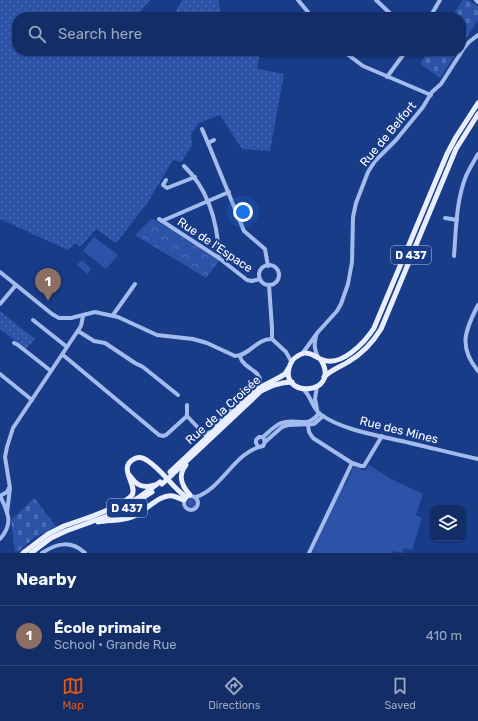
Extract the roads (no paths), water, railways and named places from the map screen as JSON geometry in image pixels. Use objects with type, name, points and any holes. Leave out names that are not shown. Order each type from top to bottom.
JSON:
[{"type":"main road","name":"D 437","points":[[319,358],[329,361],[346,356],[361,345],[374,328],[447,154],[478,103]]},
{"type":"main road","name":"D 437","points":[[324,378],[332,370],[347,363],[362,352],[376,338],[456,149],[478,114]]},
{"type":"main road","points":[[310,353],[319,358],[325,370],[324,378],[318,386],[310,389],[303,389],[292,382],[290,377],[290,364],[300,354],[310,353]]},
{"type":"main road","name":"Rue de la Croisée","points":[[172,473],[259,388],[285,374],[290,364]]},
{"type":"main road","name":"D 437","points":[[23,553],[48,534],[64,526],[113,514],[146,497],[193,456],[261,391],[282,382],[292,382]]},
{"type":"main road","points":[[189,497],[182,484],[181,477],[184,467],[193,456]]},
{"type":"main road","points":[[88,521],[129,498],[134,489],[128,473],[128,467],[132,460],[138,457],[145,459],[189,497]]},
{"type":"main road","points":[[128,473],[136,484],[141,486],[152,486],[161,483]]},
{"type":"main road","name":"D 437","points":[[30,553],[51,538],[117,509],[161,483]]},
{"type":"main road","points":[[88,521],[133,517],[165,496],[189,497]]},
{"type":"street","points":[[298,0],[308,12]]},
{"type":"street","points":[[376,0],[389,12]]},
{"type":"street","points":[[433,12],[440,0]]},
{"type":"street","name":"Rue de Belfort","points":[[466,46],[478,35]]},
{"type":"street","points":[[350,56],[363,66],[430,95]]},
{"type":"street","points":[[387,76],[402,56]]},
{"type":"street","name":"Rue de Belfort","points":[[318,332],[337,312],[348,284],[352,262],[353,217],[356,203],[368,172],[375,161],[415,118],[430,95],[441,84],[459,56]]},
{"type":"street","points":[[202,129],[244,231],[265,249],[268,266]]},
{"type":"street","points":[[208,143],[214,140]]},
{"type":"street","points":[[454,256],[457,220],[462,189],[466,176],[478,154]]},
{"type":"street","points":[[184,166],[195,177],[209,201],[217,232],[219,258]]},
{"type":"street","points":[[166,180],[163,185],[166,188],[195,177]]},
{"type":"street","points":[[209,201],[229,192]]},
{"type":"street","name":"Rue de l'Espace","points":[[209,201],[161,220],[219,258],[247,280],[252,281],[260,279]]},
{"type":"street","points":[[445,218],[457,220]]},
{"type":"street","points":[[268,266],[274,268],[278,273],[278,278],[275,282],[269,285],[264,284],[260,279],[259,274],[261,269],[268,266]]},
{"type":"street","points":[[0,272],[58,318],[71,318],[95,312],[113,316],[156,335],[200,341],[235,356],[240,356],[266,338],[272,338]]},
{"type":"street","points":[[113,316],[135,284]]},
{"type":"street","points":[[0,304],[16,285]]},
{"type":"street","points":[[269,285],[272,338],[286,352],[292,355],[300,354],[318,332]]},
{"type":"street","points":[[478,305],[467,328],[465,344],[471,363],[478,371]]},
{"type":"street","points":[[0,539],[7,532],[10,488],[5,457],[13,428],[63,355],[83,322],[83,316]]},
{"type":"street","points":[[33,320],[67,348]]},
{"type":"street","points":[[78,330],[94,341],[105,343],[135,363],[144,367],[178,395]]},
{"type":"street","points":[[318,332],[314,343],[314,349],[319,358]]},
{"type":"street","points":[[14,343],[51,371]]},
{"type":"street","points":[[286,352],[290,364]]},
{"type":"street","points":[[63,355],[158,435],[166,435],[186,416],[187,404]]},
{"type":"street","points":[[186,416],[204,434],[207,434],[258,384],[260,379],[259,376],[243,363],[240,356]]},
{"type":"street","points":[[0,374],[32,400]]},
{"type":"street","points":[[257,445],[263,446],[264,440],[282,423],[290,421],[311,422],[314,420],[319,413],[315,399],[318,386]]},
{"type":"street","name":"Rue des Mines","points":[[303,389],[307,393],[314,408],[319,413],[343,425],[478,459]]},
{"type":"street","points":[[264,440],[282,427],[294,424],[314,424],[323,416]]},
{"type":"street","points":[[308,425],[309,432],[313,438],[352,463],[361,466],[364,466],[382,436]]},
{"type":"street","points":[[189,497],[185,507],[190,510],[197,508],[202,495],[257,445],[256,440],[258,438],[264,440]]},
{"type":"street","points":[[310,553],[352,463]]},
{"type":"street","points":[[1,498],[10,488]]},
{"type":"street","points":[[1,498],[6,498],[10,495]]},
{"type":"street","points":[[189,497],[202,495]]},
{"type":"street","points":[[189,497],[199,501]]},
{"type":"street","points":[[1,498],[8,513]]},
{"type":"street","points":[[42,553],[56,545],[63,544],[76,546],[85,553]]},
{"type":"place","name":"École primaire","points":[[48,301]]}]
